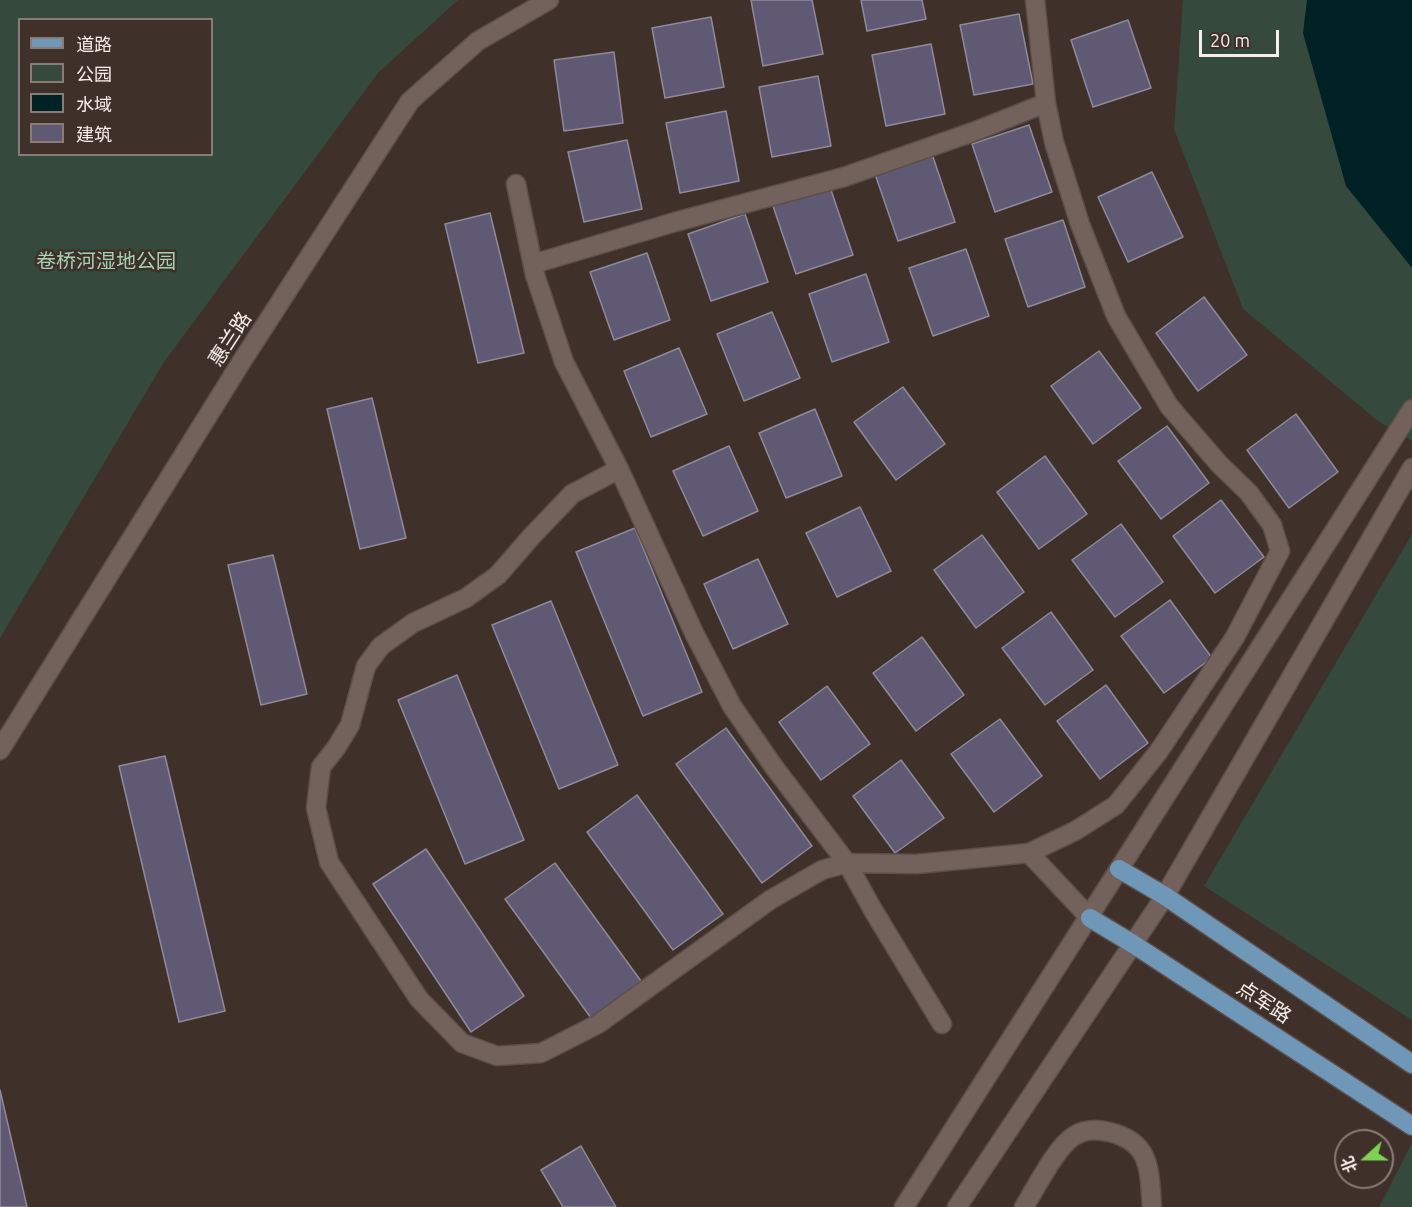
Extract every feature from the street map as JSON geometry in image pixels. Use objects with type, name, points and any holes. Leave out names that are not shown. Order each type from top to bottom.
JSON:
[{"type":"main road","name":"点军路","points":[[1119,869],[1165,896],[1412,1064]]},
{"type":"main road","name":"点军路","points":[[1090,918],[1412,1126]]},
{"type":"street","name":"惠兰路","points":[[0,750],[242,361],[410,101],[478,41],[549,0]]},
{"type":"street","points":[[619,470],[572,495],[498,575],[466,598],[413,623],[381,646],[366,666],[350,725],[321,767],[316,808],[329,862],[418,999],[462,1043],[497,1056],[541,1053],[598,1024],[770,900],[822,870],[847,863],[916,864],[1029,853],[1075,831],[1116,805],[1159,751],[1234,637],[1280,551],[1272,525],[1249,493],[1220,465],[1169,406],[1116,316],[1080,224],[1054,142],[1046,103],[1035,0]]},
{"type":"street","points":[[533,264],[686,219],[844,177],[973,132],[1046,103]]},
{"type":"street","points":[[516,184],[533,264],[564,362],[619,470],[694,633],[732,706],[774,767],[847,863],[942,1024]]},
{"type":"street","points":[[904,1207],[1412,409]]},
{"type":"street","points":[[957,1207],[1165,896],[1412,468]]},
{"type":"street","points":[[1029,853],[1090,918]]},
{"type":"street","points":[[1024,1207],[1062,1146],[1075,1135],[1095,1129],[1117,1134],[1140,1148],[1148,1166],[1152,1207]]},
{"type":"green space","name":"卷桥河湿地公园","points":[[0,0],[458,0],[378,73],[164,362],[0,638]]},
{"type":"green space","points":[[1183,0],[1412,0],[1412,441],[1378,421],[1243,309],[1174,129]]},
{"type":"green space","points":[[1412,534],[1412,1020],[1204,886]]},
{"type":"green space","points":[[1412,1143],[1412,1207],[1379,1207],[1388,1189],[1394,1189],[1394,1178]]},
{"type":"water","points":[[1307,0],[1412,0],[1412,268],[1346,186],[1303,33]]},
{"type":"building","points":[[751,0],[812,0],[823,54],[763,66]]},
{"type":"building","points":[[861,0],[922,0],[926,19],[867,31]]},
{"type":"building","points":[[1019,14],[1033,84],[974,95],[960,25]]},
{"type":"building","points":[[711,17],[724,87],[665,98],[652,28]]},
{"type":"building","points":[[1128,20],[1151,88],[1093,107],[1071,40]]},
{"type":"building","points":[[931,44],[945,114],[886,126],[872,55]]},
{"type":"building","points":[[614,52],[623,123],[564,131],[554,60]]},
{"type":"building","points":[[818,76],[831,146],[772,157],[759,87]]},
{"type":"building","points":[[726,111],[739,181],[680,193],[666,123]]},
{"type":"building","points":[[1029,125],[1052,192],[995,212],[972,144]]},
{"type":"building","points":[[627,140],[642,209],[584,222],[568,152]]},
{"type":"building","points":[[932,154],[955,222],[898,241],[875,174]]},
{"type":"building","points":[[1152,172],[1183,237],[1128,262],[1098,197]]},
{"type":"building","points":[[830,187],[853,255],[796,274],[773,206]]},
{"type":"building","points":[[490,213],[524,353],[478,363],[445,224]]},
{"type":"building","points":[[745,214],[768,282],[711,301],[688,234]]},
{"type":"building","points":[[1063,220],[1085,287],[1028,307],[1005,239]]},
{"type":"building","points":[[966,249],[989,316],[933,336],[909,268]]},
{"type":"building","points":[[647,253],[670,320],[614,340],[590,272]]},
{"type":"building","points":[[866,274],[889,342],[832,362],[809,294]]},
{"type":"building","points":[[1204,297],[1247,355],[1198,391],[1156,333]]},
{"type":"building","points":[[772,312],[800,378],[744,401],[717,334]]},
{"type":"building","points":[[679,348],[707,414],[651,437],[624,371]]},
{"type":"building","points":[[1099,351],[1141,408],[1093,444],[1051,386]]},
{"type":"building","points":[[903,387],[945,444],[896,480],[854,422]]},
{"type":"building","points":[[372,398],[406,538],[360,549],[327,409]]},
{"type":"building","points":[[815,409],[842,476],[786,498],[759,433]]},
{"type":"building","points":[[1296,414],[1338,472],[1289,508],[1247,450]]},
{"type":"building","points":[[1167,426],[1209,483],[1161,519],[1118,461]]},
{"type":"building","points":[[729,446],[758,511],[703,536],[673,471]]},
{"type":"building","points":[[1045,456],[1087,514],[1039,549],[997,492]]},
{"type":"building","points":[[1221,500],[1264,557],[1215,593],[1173,536]]},
{"type":"building","points":[[860,507],[891,571],[837,597],[806,533]]},
{"type":"building","points":[[1121,524],[1163,582],[1115,617],[1072,560]]},
{"type":"building","points":[[635,528],[702,692],[643,716],[576,552]]},
{"type":"building","points":[[982,535],[1024,592],[976,628],[934,570]]},
{"type":"building","points":[[273,555],[307,694],[261,705],[228,565]]},
{"type":"building","points":[[758,559],[788,624],[733,649],[704,584]]},
{"type":"building","points":[[1170,600],[1212,658],[1164,693],[1121,636]]},
{"type":"building","points":[[551,601],[618,765],[559,789],[492,625]]},
{"type":"building","points":[[1051,612],[1093,670],[1045,705],[1002,648]]},
{"type":"building","points":[[922,637],[964,695],[916,731],[873,673]]},
{"type":"building","points":[[457,675],[524,840],[465,864],[398,700]]},
{"type":"building","points":[[1106,685],[1148,743],[1100,779],[1057,721]]},
{"type":"building","points":[[827,686],[870,744],[821,780],[779,722]]},
{"type":"building","points":[[1000,719],[1042,776],[994,812],[951,754]]},
{"type":"building","points":[[726,728],[812,846],[762,883],[676,764]]},
{"type":"building","points":[[165,756],[225,1011],[179,1022],[119,766]]},
{"type":"building","points":[[901,760],[944,818],[895,853],[853,796]]},
{"type":"building","points":[[637,795],[723,914],[673,950],[587,832]]},
{"type":"building","points":[[426,849],[524,996],[471,1032],[373,884]]},
{"type":"building","points":[[555,863],[641,981],[591,1018],[505,899]]},
{"type":"building","points":[[0,1090],[27,1207],[0,1207]]},
{"type":"building","points":[[581,1146],[616,1207],[563,1207],[541,1170]]}]
